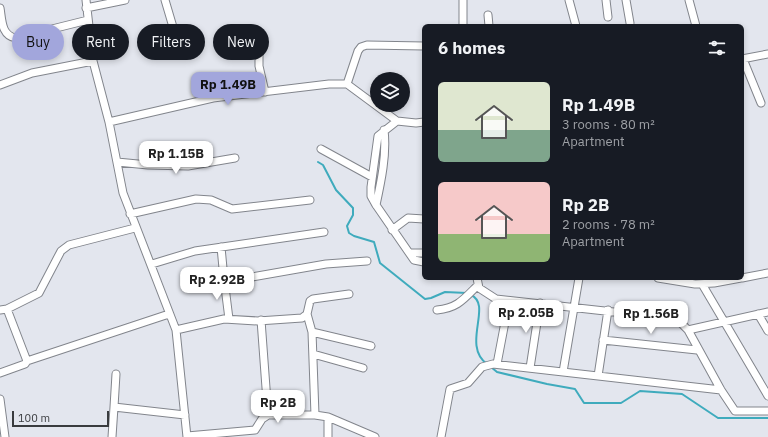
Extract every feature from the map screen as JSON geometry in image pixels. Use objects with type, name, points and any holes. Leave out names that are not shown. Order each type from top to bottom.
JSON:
[{"type":"street","points":[[86,0],[93,61],[110,122],[123,193],[135,228],[152,264],[176,330],[187,436],[254,430],[262,419],[268,415],[315,415],[328,417],[364,435],[375,437]]},
{"type":"street","points":[[86,8],[125,0]]},
{"type":"street","points":[[165,0],[172,24]]},
{"type":"street","points":[[463,24],[464,0]]},
{"type":"street","points":[[568,0],[575,24]]},
{"type":"street","points":[[606,0],[608,17]]},
{"type":"street","points":[[626,0],[630,23]]},
{"type":"street","points":[[689,0],[695,24]]},
{"type":"street","points":[[0,8],[5,32],[11,37],[16,38],[88,20]]},
{"type":"street","points":[[488,15],[489,24]]},
{"type":"street","points":[[347,84],[358,51],[361,47],[367,45],[422,46]]},
{"type":"street","points":[[744,59],[768,54]]},
{"type":"street","points":[[259,60],[265,92]]},
{"type":"street","points":[[0,85],[32,73],[93,61]]},
{"type":"street","points":[[744,64],[761,103]]},
{"type":"street","points":[[110,122],[213,98],[329,84],[347,84],[396,121],[422,122]]},
{"type":"street","points":[[396,121],[378,136],[372,176],[371,196],[392,230],[411,253],[414,260],[422,262]]},
{"type":"street","points":[[376,205],[384,153],[384,130]]},
{"type":"street","points":[[321,149],[372,176]]},
{"type":"street","points":[[117,162],[148,165],[188,166],[235,158]]},
{"type":"street","points":[[130,214],[196,199],[211,200],[232,209],[310,200]]},
{"type":"street","points":[[392,230],[401,221],[408,218],[422,218]]},
{"type":"street","points":[[27,361],[4,309],[39,293],[61,251],[69,245],[135,228]]},
{"type":"street","points":[[152,264],[195,251],[324,232]]},
{"type":"street","points":[[221,247],[229,319]]},
{"type":"street","points":[[411,253],[422,253]]},
{"type":"street","points":[[224,280],[235,280],[326,264],[367,261]]},
{"type":"street","points":[[744,278],[768,273]]},
{"type":"street","points":[[436,310],[450,308],[468,295],[475,288],[477,280]]},
{"type":"street","points":[[563,372],[579,280]]},
{"type":"street","points":[[677,280],[702,284],[722,280]]},
{"type":"street","points":[[702,284],[768,396]]},
{"type":"street","points":[[475,288],[488,295],[509,301],[608,310],[677,319],[688,330],[697,350],[735,412],[768,411]]},
{"type":"street","points":[[315,415],[312,332],[307,314],[310,301],[349,294]]},
{"type":"street","points":[[495,364],[509,301]]},
{"type":"street","points":[[530,368],[540,303]]},
{"type":"street","points":[[598,376],[608,310]]},
{"type":"street","points":[[688,330],[768,312]]},
{"type":"street","points":[[0,373],[25,364],[27,361],[169,314]]},
{"type":"street","points":[[176,330],[196,324],[229,319],[261,320],[302,318],[307,314]]},
{"type":"street","points":[[758,314],[768,331]]},
{"type":"street","points":[[261,320],[268,415]]},
{"type":"street","points":[[312,332],[371,346]]},
{"type":"street","points":[[603,340],[697,350]]},
{"type":"street","points":[[313,354],[363,368]]},
{"type":"street","points":[[441,437],[448,391],[451,388],[468,383],[482,367],[495,364],[721,390]]},
{"type":"street","points":[[112,437],[116,374]]},
{"type":"street","points":[[0,399],[1,424],[5,437]]},
{"type":"street","points":[[114,406],[185,415]]},
{"type":"street","points":[[328,417],[328,437]]},
{"type":"waterway","points":[[318,162],[323,165],[336,190],[353,208],[353,215],[347,226],[349,233],[374,242],[380,263],[425,299],[445,292],[467,293]]},
{"type":"waterway","points":[[471,295],[477,300],[479,307],[476,336],[477,347],[480,356],[487,364]]},
{"type":"waterway","points":[[491,367],[497,372],[575,389],[584,403],[621,403],[640,391],[682,394],[718,418],[768,418]]}]
